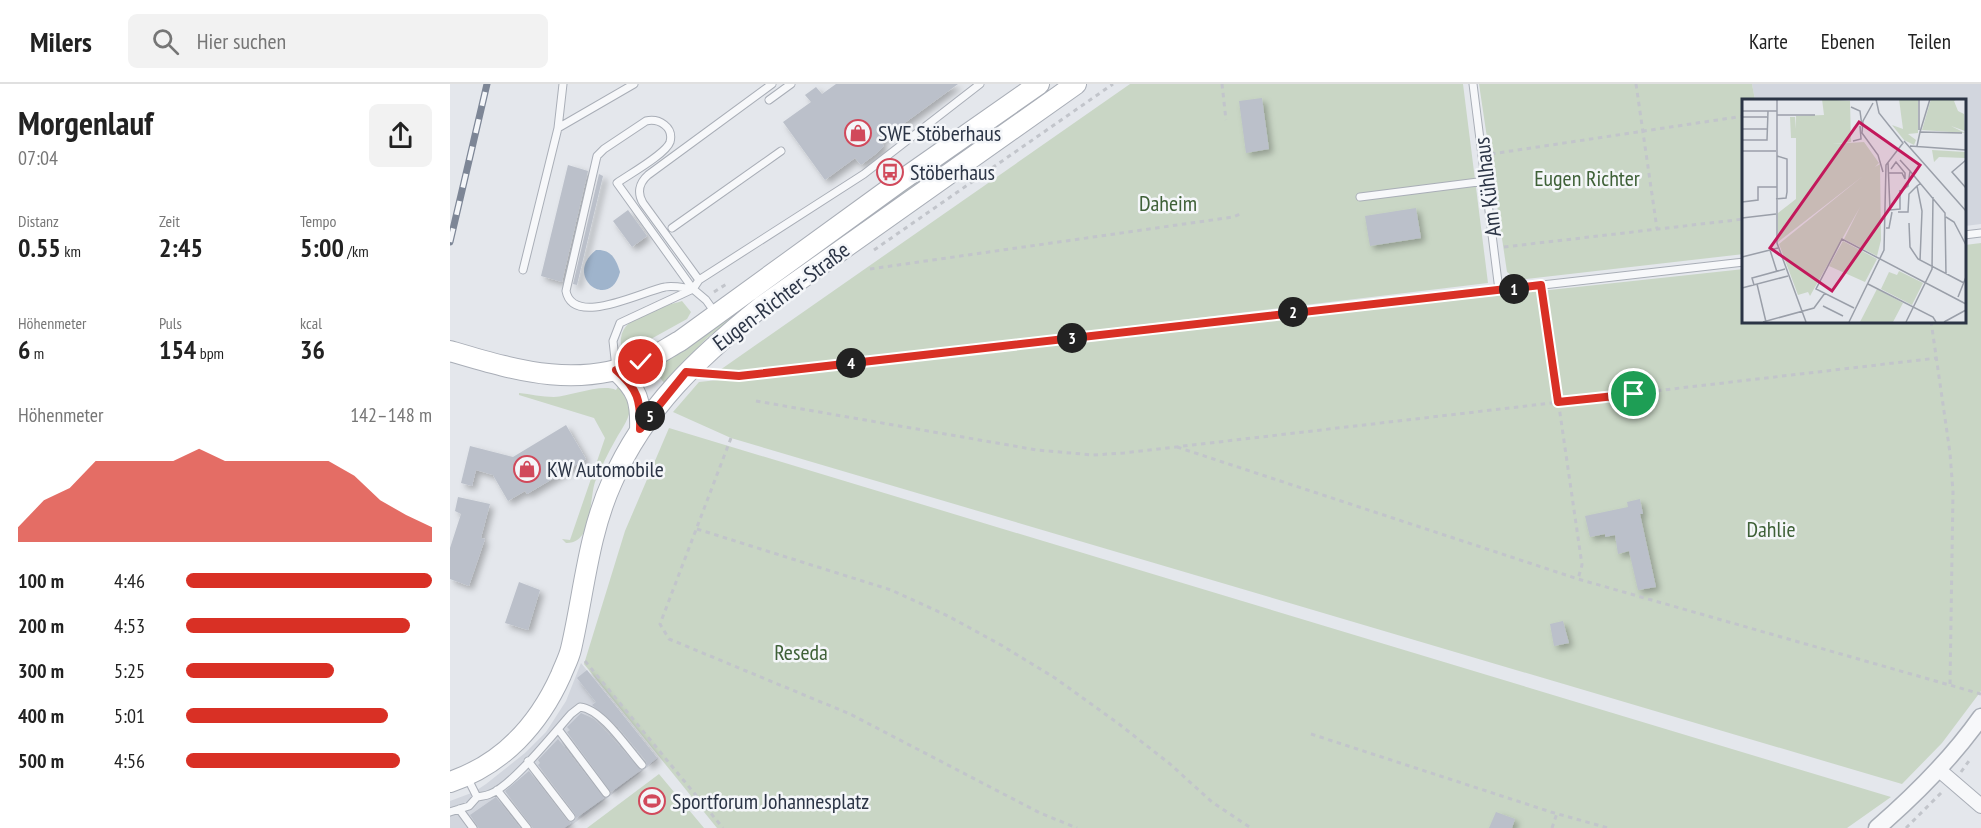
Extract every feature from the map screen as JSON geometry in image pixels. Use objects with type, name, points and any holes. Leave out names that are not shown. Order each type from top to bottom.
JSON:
[{"type":"main road","name":"Eugen-Richter-Straße","points":[[450,351],[502,366],[549,376],[593,375],[649,359],[680,341],[899,182],[1039,84]]},
{"type":"main road","name":"Eugen-Richter-Straße","points":[[458,779],[494,760],[525,734],[551,697],[571,652],[587,563],[611,482],[640,429],[686,372],[722,338],[761,307],[1076,84]]},
{"type":"main road","points":[[616,370],[635,390],[641,412],[640,429]]},
{"type":"street","points":[[1877,828],[1905,804],[1938,769],[1981,717]]},
{"type":"street","points":[[1938,769],[1981,806]]},
{"type":"lane","points":[[523,270],[558,128],[563,84]]},
{"type":"lane","points":[[558,128],[634,84]]},
{"type":"lane","points":[[699,280],[643,203],[640,193],[641,183],[648,175],[772,84],[783,90]]},
{"type":"lane","points":[[769,100],[791,84]]},
{"type":"lane","points":[[616,370],[613,341],[620,323],[693,289],[699,280],[864,174],[980,84]]},
{"type":"lane","name":"Am Kühlhaus","points":[[1473,84],[1499,290]]},
{"type":"lane","points":[[693,289],[667,286],[593,308],[573,303],[567,298],[566,291],[597,156],[604,148],[646,121],[662,122],[669,131],[670,142],[663,151],[617,183],[693,289],[706,300],[716,314]]},
{"type":"lane","points":[[672,228],[781,151]]},
{"type":"lane","points":[[1360,197],[1486,181]]},
{"type":"lane","points":[[1966,235],[1981,233]]},
{"type":"lane","points":[[1499,290],[1742,262]]},
{"type":"lane","points":[[450,812],[469,806],[477,797],[497,790],[580,707],[588,708],[599,715],[642,765]]},
{"type":"lane","points":[[558,729],[606,793]]},
{"type":"lane","points":[[528,761],[571,817]]},
{"type":"lane","points":[[458,779],[477,797]]},
{"type":"lane","points":[[497,790],[527,828]]},
{"type":"lane","points":[[459,809],[473,828]]},
{"type":"path","points":[[869,253],[1113,84]]},
{"type":"path","points":[[1222,84],[1226,120]]},
{"type":"path","points":[[1636,84],[1657,229]]},
{"type":"path","points":[[1483,155],[1742,116]]},
{"type":"path","points":[[870,269],[1233,217],[1240,214]]},
{"type":"path","points":[[1494,248],[1742,219]]},
{"type":"path","points":[[1541,285],[1582,565],[1578,579]]},
{"type":"path","points":[[686,372],[739,376],[1499,290]]},
{"type":"path","points":[[1931,322],[1950,453],[1953,492],[1950,685]]},
{"type":"path","points":[[756,401],[1037,450],[1093,455],[1937,358]]},
{"type":"path","points":[[730,438],[660,624],[669,639],[850,714],[1040,813],[1077,828]]},
{"type":"path","points":[[1176,447],[1578,579],[1981,694]]},
{"type":"path","points":[[697,529],[891,590],[948,616],[1001,645],[1073,691],[1170,764],[1212,802],[1251,828]]},
{"type":"path","points":[[580,656],[723,828]]},
{"type":"path","points":[[1311,734],[1608,828]]},
{"type":"path","points":[[1552,828],[1557,813]]},
{"type":"shaded area","points":[[1752,84],[1981,84],[1981,224],[1966,226],[1966,99],[1755,99]]},
{"type":"shaded area","points":[[581,663],[658,759],[568,828],[450,828],[450,801],[474,792],[486,784],[525,753],[546,732],[566,701]]},
{"type":"green space","name":"Daheim","points":[[1130,84],[1463,84],[1488,283],[748,372],[720,370]]},
{"type":"green space","name":"Eugen Richter","points":[[1479,84],[1752,84],[1755,99],[1742,99],[1742,254],[1518,280],[1507,272]]},
{"type":"green space","points":[[1003,123],[1002,126],[707,338],[664,383],[652,367]]},
{"type":"green space","name":"Dahlie","points":[[1981,243],[1981,691],[1942,743],[1902,784],[731,438],[673,412],[699,382],[1742,269],[1742,322],[1966,322],[1966,245]]},
{"type":"green space","points":[[682,301],[691,312],[687,319],[622,353],[621,338],[629,323],[655,309]]},
{"type":"green space","points":[[619,385],[629,400],[629,414],[595,482],[585,529],[575,541],[566,543],[562,539],[570,540],[605,438],[594,418],[519,395],[519,393],[554,397],[603,388],[616,390]]},
{"type":"green space","name":"Reseda","points":[[669,428],[1891,797],[1847,828],[717,828],[584,664],[625,531]]},
{"type":"green space","name":"Sportforum Johannesplatz","points":[[659,774],[704,828],[587,828]]},
{"type":"water","points":[[596,250],[609,253],[617,263],[620,272],[615,284],[607,289],[599,290],[586,279],[584,270],[587,260]]},
{"type":"building","points":[[836,84],[958,84],[880,141],[884,146],[861,165],[855,158],[825,180],[783,122],[811,102],[805,95],[816,87],[822,94]]},
{"type":"building","points":[[1262,98],[1269,149],[1246,153],[1239,101]]},
{"type":"building","points":[[568,165],[588,171],[562,282],[541,276]]},
{"type":"building","points":[[599,174],[603,176],[577,285],[573,284]]},
{"type":"building","points":[[1416,208],[1421,238],[1370,246],[1365,216]]},
{"type":"building","points":[[628,210],[647,236],[632,247],[613,221]]},
{"type":"building","points":[[566,425],[586,459],[527,494],[525,491],[508,501],[493,475],[476,470],[472,486],[461,483],[470,446],[513,457]]},
{"type":"building","points":[[458,497],[490,504],[481,538],[485,539],[469,586],[450,579],[450,548],[461,514],[455,511]]},
{"type":"building","points":[[1640,499],[1643,514],[1640,514],[1656,587],[1638,590],[1629,551],[1618,554],[1615,535],[1590,537],[1585,516],[1628,507],[1627,502]]},
{"type":"building","points":[[519,582],[540,590],[528,630],[505,623]]},
{"type":"building","points":[[1563,621],[1569,643],[1554,646],[1550,624]]},
{"type":"building","points":[[587,670],[657,758],[647,766],[646,761],[618,727],[592,705],[596,702],[577,678]]},
{"type":"building","points":[[581,713],[594,719],[641,770],[611,792],[567,732],[570,730],[567,727]]},
{"type":"building","points":[[558,739],[604,798],[576,818],[538,765],[540,763],[538,760]]},
{"type":"building","points":[[529,771],[571,823],[564,828],[533,828],[505,791]]},
{"type":"building","points":[[496,797],[520,828],[479,828],[470,815]]},
{"type":"building","points":[[1496,812],[1515,819],[1512,828],[1489,828]]},
{"type":"railway","points":[[450,242],[487,84]]},
{"type":"place","name":"SWE Stöberhaus","points":[[858,133]]},
{"type":"place","name":"Stöberhaus","points":[[890,172]]},
{"type":"place","name":"KW Automobile","points":[[527,469]]},
{"type":"place","name":"Sportforum Johannesplatz","points":[[652,801]]},
{"type":"route","points":[[641,362],[616,370],[629,381],[639,399],[640,429],[665,395],[686,372],[739,376],[1541,285],[1558,402],[1634,394]]}]
